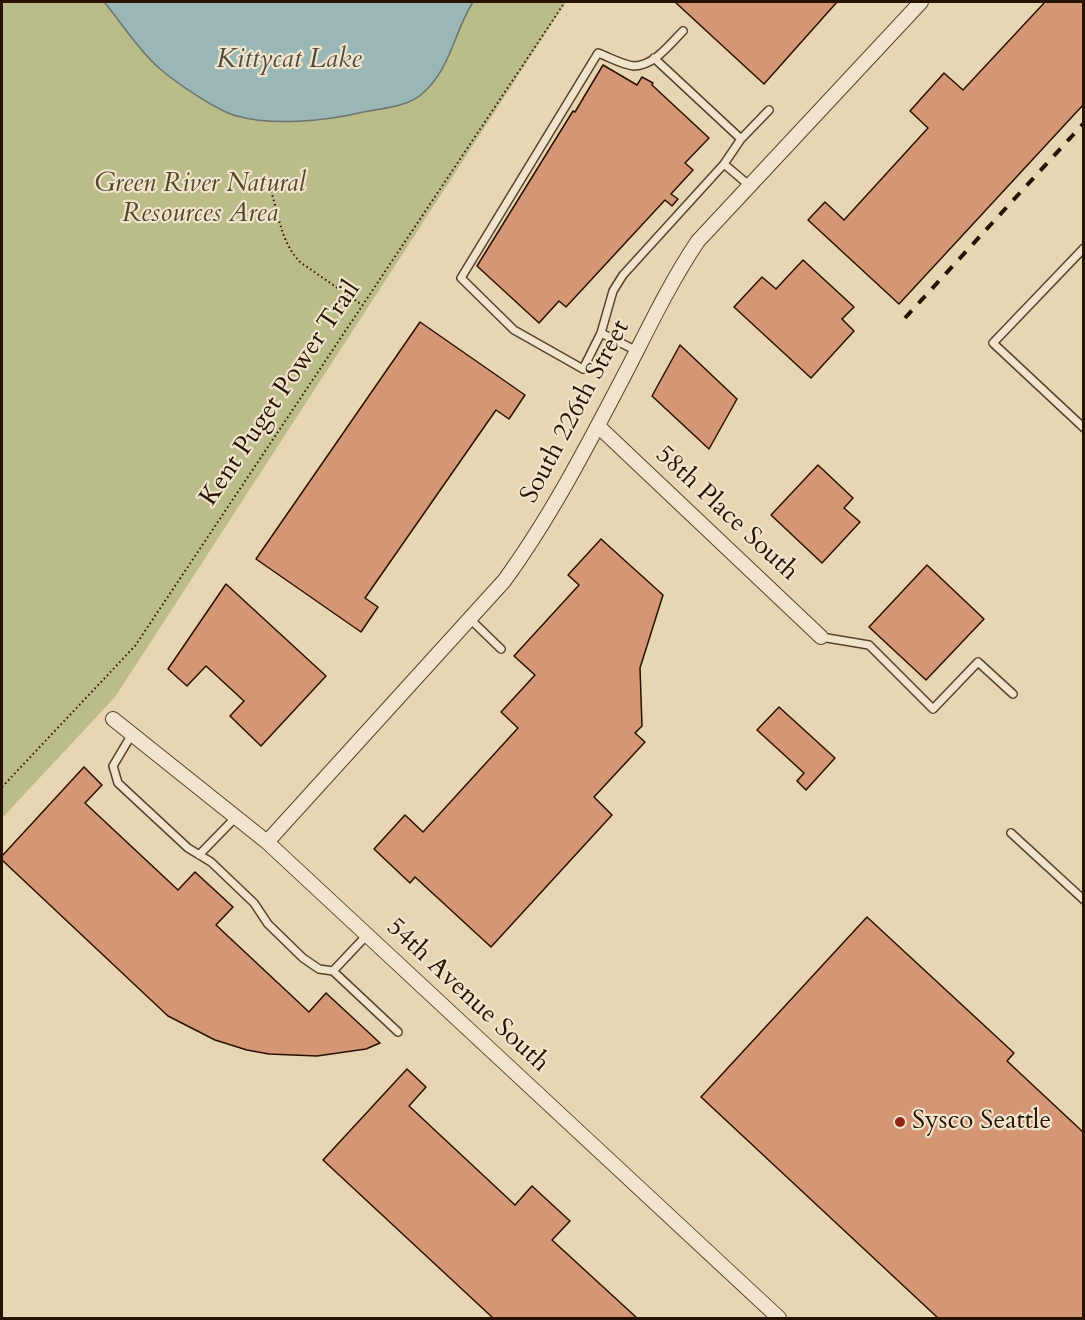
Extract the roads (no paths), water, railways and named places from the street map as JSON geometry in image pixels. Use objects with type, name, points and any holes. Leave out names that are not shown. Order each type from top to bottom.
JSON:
[{"type":"street","name":"South 226th Street","points":[[267,842],[470,620],[504,581],[531,544],[598,426],[680,268],[698,241],[921,2]]},
{"type":"street","name":"58th Place South","points":[[598,426],[821,637]]},
{"type":"street","name":"54th Avenue South","points":[[113,719],[267,842],[779,1318]]},
{"type":"lane","points":[[683,31],[654,58],[643,64],[633,66],[598,53],[461,278],[514,330],[583,369],[602,333],[613,291],[623,275],[724,164],[741,139],[769,110]]},
{"type":"lane","points":[[654,58],[741,139]]},
{"type":"lane","points":[[724,164],[750,186]]},
{"type":"lane","points":[[1083,248],[993,343],[1083,428]]},
{"type":"lane","points":[[602,333],[637,351]]},
{"type":"lane","points":[[470,620],[501,649]]},
{"type":"lane","points":[[821,637],[869,645],[933,709],[978,662],[1013,694]]},
{"type":"lane","points":[[132,734],[113,766],[118,783],[188,848],[211,862],[254,903],[268,924],[303,958],[319,969],[333,971],[398,1032]]},
{"type":"lane","points":[[199,855],[236,817]]},
{"type":"lane","points":[[1011,833],[1083,900]]},
{"type":"lane","points":[[333,971],[367,935]]},
{"type":"water","name":"Kittycat Lake","points":[[104,2],[473,2],[440,73],[417,98],[393,107],[345,116],[282,122],[237,116],[185,88],[151,61]]},
{"type":"railway","points":[[905,318],[1084,123]]},
{"type":"place","name":"Sysco Seattle","points":[[900,1122]]},
{"type":"park label","name":"Green River Natural Resources Area","points":[[200,200]]}]
